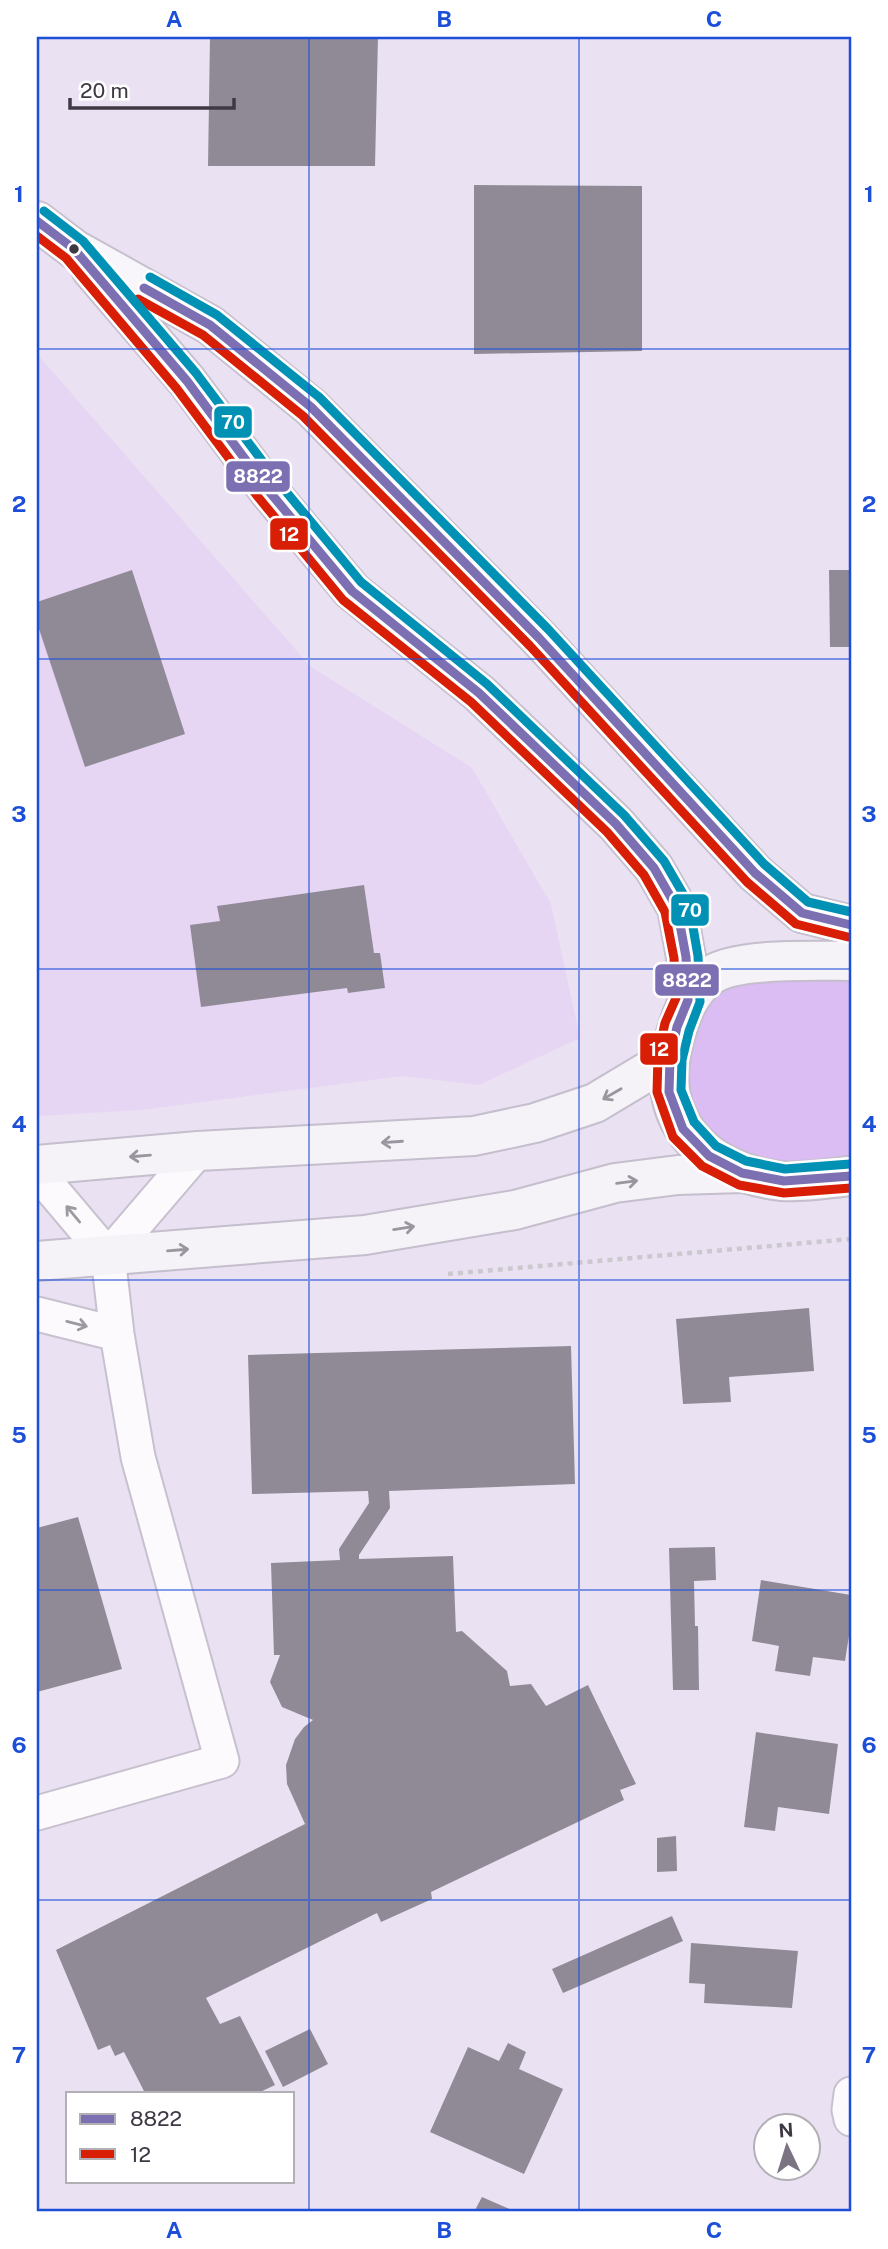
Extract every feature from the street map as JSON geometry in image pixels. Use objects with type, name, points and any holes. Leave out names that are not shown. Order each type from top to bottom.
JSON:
[{"type":"main road","points":[[37,221],[74,249],[210,325],[311,407],[539,638],[755,873],[802,913],[851,925]]},
{"type":"main road","points":[[74,249],[187,381],[268,490],[352,591],[479,693],[616,824],[654,867],[677,908],[686,957],[688,1000]]},
{"type":"main road","points":[[742,1173],[709,1156],[683,1129],[669,1092],[670,1058],[677,1027],[688,1000],[710,975],[736,966],[794,961],[851,961]]},
{"type":"main road","points":[[37,1165],[198,1151],[474,1136],[535,1123],[595,1103],[670,1058]]},
{"type":"main road","points":[[37,1261],[365,1235],[515,1210],[615,1184],[678,1175],[742,1173],[784,1181],[851,1176]]},
{"type":"lane","points":[[108,1256],[198,1151]]},
{"type":"lane","points":[[37,1172],[108,1256],[117,1334],[138,1457],[222,1760],[37,1813]]},
{"type":"lane","points":[[37,1314],[117,1334]]},
{"type":"lane","points":[[851,2094],[851,2119]]},
{"type":"path","points":[[447,1274],[851,1239]]},
{"type":"shaded area","points":[[37,354],[310,666],[472,768],[551,904],[580,1038],[479,1085],[403,1076],[141,1110],[37,1116]]},
{"type":"shaded area","points":[[851,961],[851,1176],[709,1156],[670,1058],[710,975]]},
{"type":"building","points":[[210,37],[378,37],[375,166],[208,166]]},
{"type":"building","points":[[474,185],[642,186],[642,351],[474,354]]},
{"type":"building","points":[[132,570],[185,734],[85,767],[37,623],[37,602]]},
{"type":"building","points":[[829,570],[851,570],[851,647],[830,647]]},
{"type":"building","points":[[364,885],[374,953],[380,953],[385,988],[348,993],[347,988],[201,1007],[190,925],[220,921],[217,906]]},
{"type":"building","points":[[809,1308],[814,1371],[729,1377],[731,1402],[683,1404],[676,1319]]},
{"type":"building","points":[[571,1346],[575,1484],[389,1491],[390,1508],[359,1559],[453,1556],[456,1632],[462,1631],[507,1671],[510,1686],[531,1684],[546,1706],[588,1685],[636,1784],[620,1790],[624,1800],[431,1892],[432,1899],[381,1922],[377,1913],[206,1998],[220,2024],[240,2016],[275,2085],[260,2092],[144,2092],[124,2052],[115,2056],[110,2045],[98,2050],[56,1950],[305,1824],[287,1784],[286,1765],[295,1739],[313,1720],[282,1707],[270,1682],[280,1655],[274,1655],[271,1563],[340,1560],[339,1549],[369,1503],[368,1491],[252,1494],[248,1355]]},
{"type":"building","points":[[78,1517],[122,1669],[37,1692],[37,1528]]},
{"type":"building","points":[[715,1547],[716,1580],[694,1581],[699,1690],[673,1690],[669,1548]]},
{"type":"building","points":[[761,1580],[851,1595],[851,1623],[845,1661],[813,1657],[810,1676],[775,1671],[779,1646],[752,1641]]},
{"type":"building","points":[[756,1732],[838,1744],[829,1814],[778,1807],[775,1831],[744,1827]]},
{"type":"building","points":[[676,1836],[677,1871],[657,1872],[657,1838]]},
{"type":"building","points":[[672,1916],[683,1941],[563,1993],[552,1969]]},
{"type":"building","points":[[691,1943],[798,1951],[792,2008],[704,2003],[705,1984],[689,1983]]},
{"type":"building","points":[[310,2029],[328,2064],[283,2087],[265,2051]]},
{"type":"building","points":[[508,2043],[526,2052],[519,2069],[563,2089],[524,2174],[430,2132],[468,2047],[499,2061]]},
{"type":"building","points":[[482,2197],[516,2212],[474,2212]]},
{"type":"transit line","name":"70","points":[[44,211],[83,241],[196,373],[278,482],[361,582],[487,684],[624,815],[664,861],[689,904],[698,956],[700,1002],[682,1060],[681,1090],[694,1122],[716,1146],[746,1161],[785,1169],[850,1164]]},
{"type":"transit line","name":"8822","points":[[37,221],[74,249],[187,381],[268,490],[352,591],[479,693],[616,824],[654,868],[677,908],[686,957],[688,1000],[677,1027],[670,1058],[669,1092],[683,1129],[709,1156],[742,1173],[784,1181],[851,1176]]},
{"type":"transit line","name":"12","points":[[37,236],[66,258],[177,389],[258,497],[343,600],[471,702],[607,832],[644,875],[665,912],[674,958],[676,998],[665,1023],[658,1055],[657,1092],[673,1137],[702,1166],[739,1185],[784,1193],[851,1188]]},
{"type":"transit line","name":"70","points":[[150,277],[217,315],[319,397],[548,629],[764,864],[808,902],[851,912]]},
{"type":"transit line","name":"8822","points":[[144,288],[210,325],[311,407],[539,638],[755,873],[802,913],[851,925]]},
{"type":"transit line","name":"12","points":[[138,299],[203,335],[303,416],[530,646],[747,882],[796,924],[848,937]]}]
